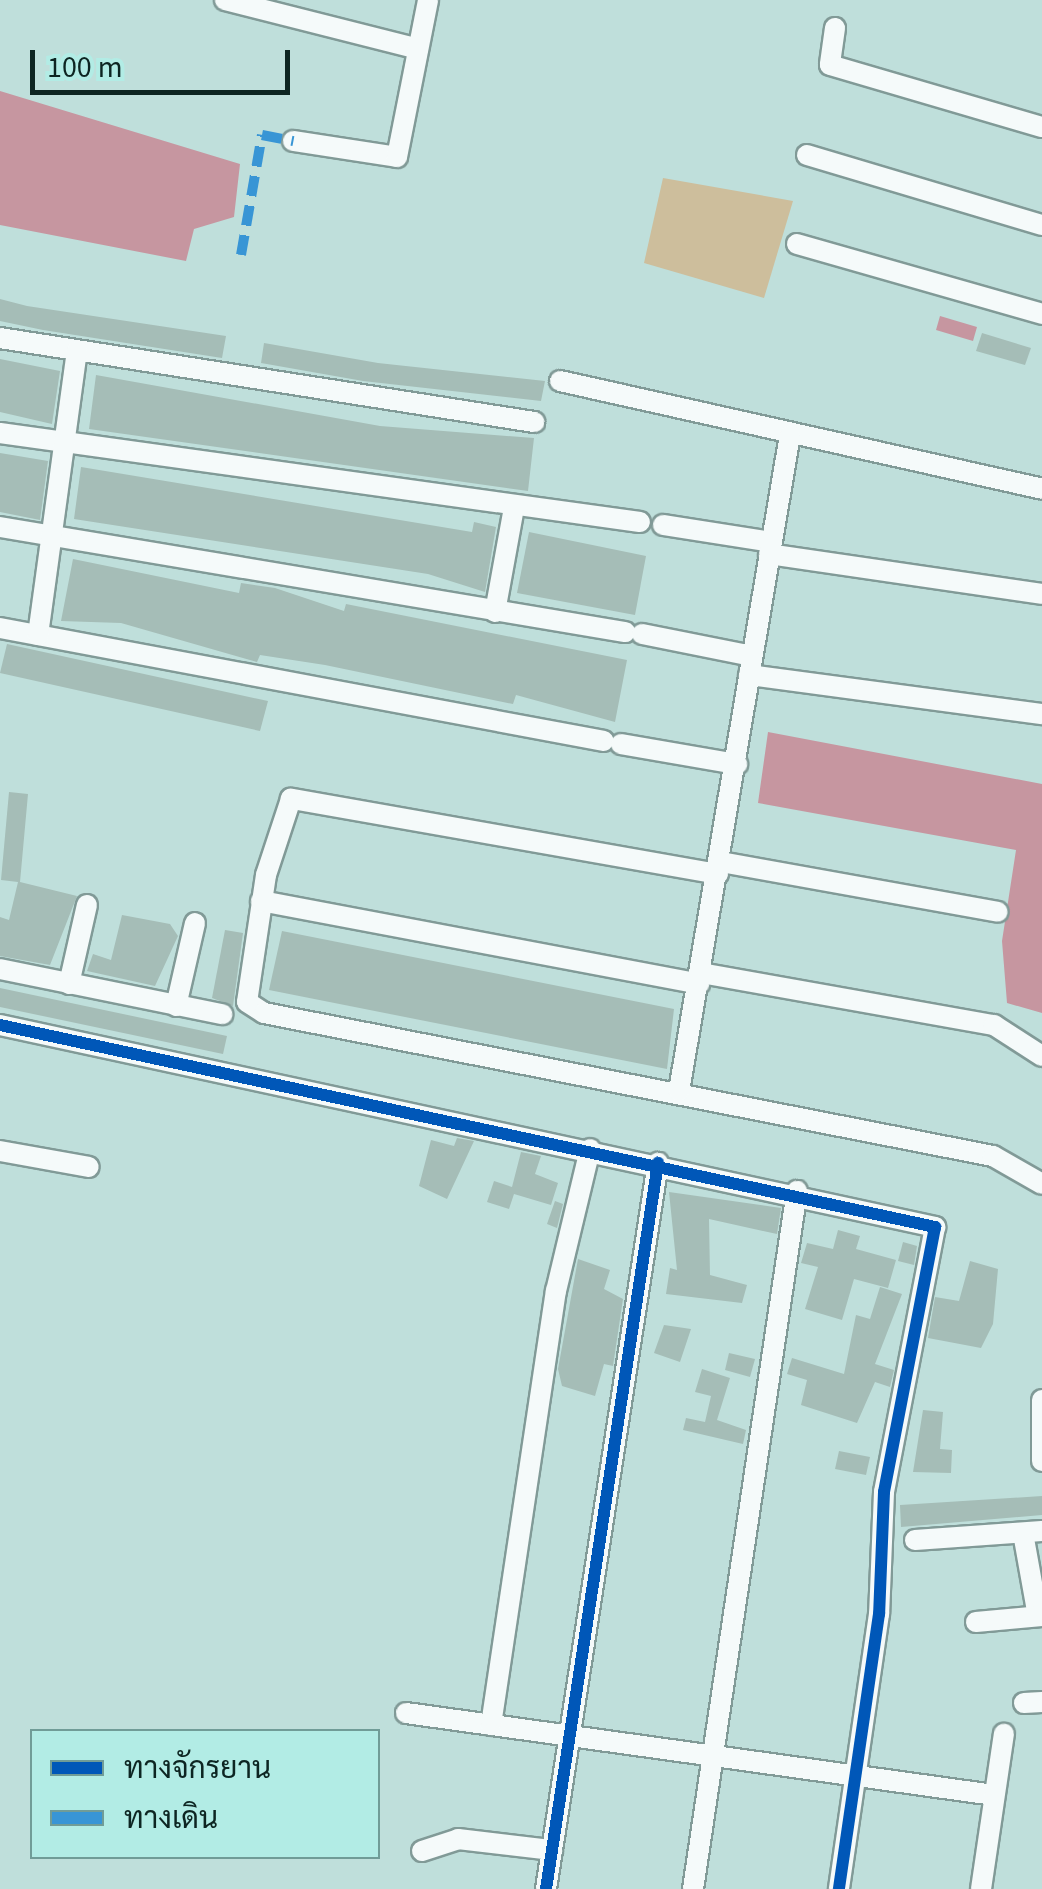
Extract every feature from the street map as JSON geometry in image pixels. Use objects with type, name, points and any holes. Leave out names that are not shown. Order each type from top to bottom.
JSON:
[{"type":"street","points":[[226,0],[418,49]]},
{"type":"street","points":[[292,142],[397,158],[428,0]]},
{"type":"street","points":[[834,28],[830,65],[1042,127]]},
{"type":"street","points":[[807,155],[1042,225]]},
{"type":"street","points":[[797,244],[1042,314]]},
{"type":"street","points":[[0,338],[534,422]]},
{"type":"street","points":[[38,635],[77,351]]},
{"type":"street","points":[[560,381],[1042,490]]},
{"type":"street","points":[[0,433],[640,522]]},
{"type":"street","points":[[680,1091],[790,435]]},
{"type":"street","points":[[495,612],[514,507]]},
{"type":"street","points":[[663,525],[770,548],[1042,594]]},
{"type":"street","points":[[0,527],[633,633],[750,666],[1042,714]]},
{"type":"street","points":[[0,628],[737,764]]},
{"type":"street","points":[[998,912],[300,798],[280,814],[244,990],[254,1010],[680,1091],[993,1156],[1042,1184]]},
{"type":"street","points":[[261,901],[994,1025],[1042,1056]]},
{"type":"street","points":[[69,984],[87,905]]},
{"type":"street","points":[[176,1006],[196,923]]},
{"type":"street","points":[[0,969],[222,1014]]},
{"type":"street","points":[[0,1025],[929,1222],[938,1233],[884,1492],[840,1889]]},
{"type":"street","points":[[0,1150],[89,1166]]},
{"type":"street","points":[[491,1726],[556,1291],[590,1150]]},
{"type":"street","points":[[546,1889],[658,1163]]},
{"type":"street","points":[[692,1889],[797,1191]]},
{"type":"street","points":[[1042,1400],[1042,1461]]},
{"type":"street","points":[[916,1540],[1033,1532],[1040,1616],[976,1622]]},
{"type":"street","points":[[406,1713],[711,1760],[994,1796]]},
{"type":"street","points":[[981,1889],[1004,1734]]},
{"type":"street","points":[[422,1852],[458,1839],[552,1850]]},
{"type":"shaded area","points":[[0,91],[240,164],[234,217],[194,229],[186,261],[0,225]]},
{"type":"shaded area","points":[[663,178],[793,201],[764,298],[644,263]]},
{"type":"shaded area","points":[[940,316],[977,327],[973,341],[936,330]]},
{"type":"shaded area","points":[[768,732],[1042,784],[1042,1013],[1007,1003],[1002,941],[1016,850],[758,803]]},
{"type":"building","points":[[0,299],[226,336],[222,358],[0,321]]},
{"type":"building","points":[[982,333],[1031,348],[1025,365],[976,351]]},
{"type":"building","points":[[264,343],[378,363],[545,381],[541,401],[363,381],[261,363]]},
{"type":"building","points":[[0,359],[60,371],[52,424],[0,412]]},
{"type":"building","points":[[96,375],[380,426],[534,438],[528,491],[89,429]]},
{"type":"building","points":[[0,453],[48,461],[40,520],[0,512]]},
{"type":"building","points":[[81,467],[472,532],[474,522],[496,527],[485,592],[428,574],[74,519]]},
{"type":"building","points":[[529,532],[646,556],[635,615],[517,593]]},
{"type":"building","points":[[73,559],[239,593],[241,583],[275,588],[344,611],[346,604],[627,660],[615,722],[516,695],[513,704],[325,665],[260,655],[257,662],[121,623],[61,621]]},
{"type":"building","points":[[7,644],[268,701],[260,731],[0,673]]},
{"type":"building","points":[[9,792],[28,794],[20,882],[77,896],[50,965],[0,956],[0,917],[9,920],[18,882],[1,880]]},
{"type":"building","points":[[122,915],[170,924],[178,936],[155,986],[87,971],[93,954],[111,960]]},
{"type":"building","points":[[225,930],[243,933],[233,1006],[212,998]]},
{"type":"building","points":[[282,931],[674,1009],[667,1069],[269,990]]},
{"type":"building","points":[[0,988],[227,1036],[223,1054],[0,1007]]},
{"type":"building","points":[[457,1138],[474,1141],[447,1199],[419,1186],[431,1140],[454,1146]]},
{"type":"building","points":[[521,1152],[541,1156],[535,1174],[558,1183],[551,1205],[514,1194],[509,1209],[487,1202],[494,1181],[512,1187]]},
{"type":"building","points":[[669,1192],[781,1208],[777,1234],[709,1219],[710,1275],[747,1285],[742,1303],[666,1294],[670,1268],[677,1270]]},
{"type":"building","points":[[555,1201],[563,1204],[557,1228],[547,1224]]},
{"type":"building","points":[[838,1230],[860,1236],[856,1249],[896,1260],[888,1288],[854,1279],[842,1320],[805,1309],[818,1267],[801,1263],[807,1243],[833,1249]]},
{"type":"building","points":[[903,1242],[917,1246],[914,1265],[898,1261]]},
{"type":"building","points":[[578,1259],[610,1270],[604,1289],[623,1299],[613,1366],[604,1364],[595,1396],[562,1386],[558,1369]]},
{"type":"building","points":[[970,1261],[998,1269],[993,1324],[981,1348],[928,1338],[935,1297],[959,1301]]},
{"type":"building","points":[[880,1287],[902,1294],[875,1364],[894,1370],[890,1387],[875,1382],[857,1423],[801,1405],[807,1380],[787,1374],[792,1358],[844,1374],[856,1315],[870,1319]]},
{"type":"building","points":[[664,1325],[691,1329],[680,1362],[654,1353]]},
{"type":"building","points":[[729,1353],[755,1359],[750,1377],[725,1370]]},
{"type":"building","points":[[702,1369],[730,1378],[717,1420],[746,1430],[743,1444],[683,1430],[686,1418],[705,1422],[711,1396],[695,1392]]},
{"type":"building","points":[[923,1410],[943,1412],[940,1449],[952,1450],[951,1473],[913,1472]]},
{"type":"building","points":[[839,1451],[870,1457],[866,1475],[835,1469]]},
{"type":"building","points":[[1042,1496],[1042,1515],[901,1527],[900,1505]]},
{"type":"marked path","points":[[241,255],[262,135],[293,141]]},
{"type":"cycle path","points":[[0,1025],[935,1227],[884,1492],[879,1614],[839,1889]]},
{"type":"cycle path","points":[[546,1889],[658,1163]]}]
